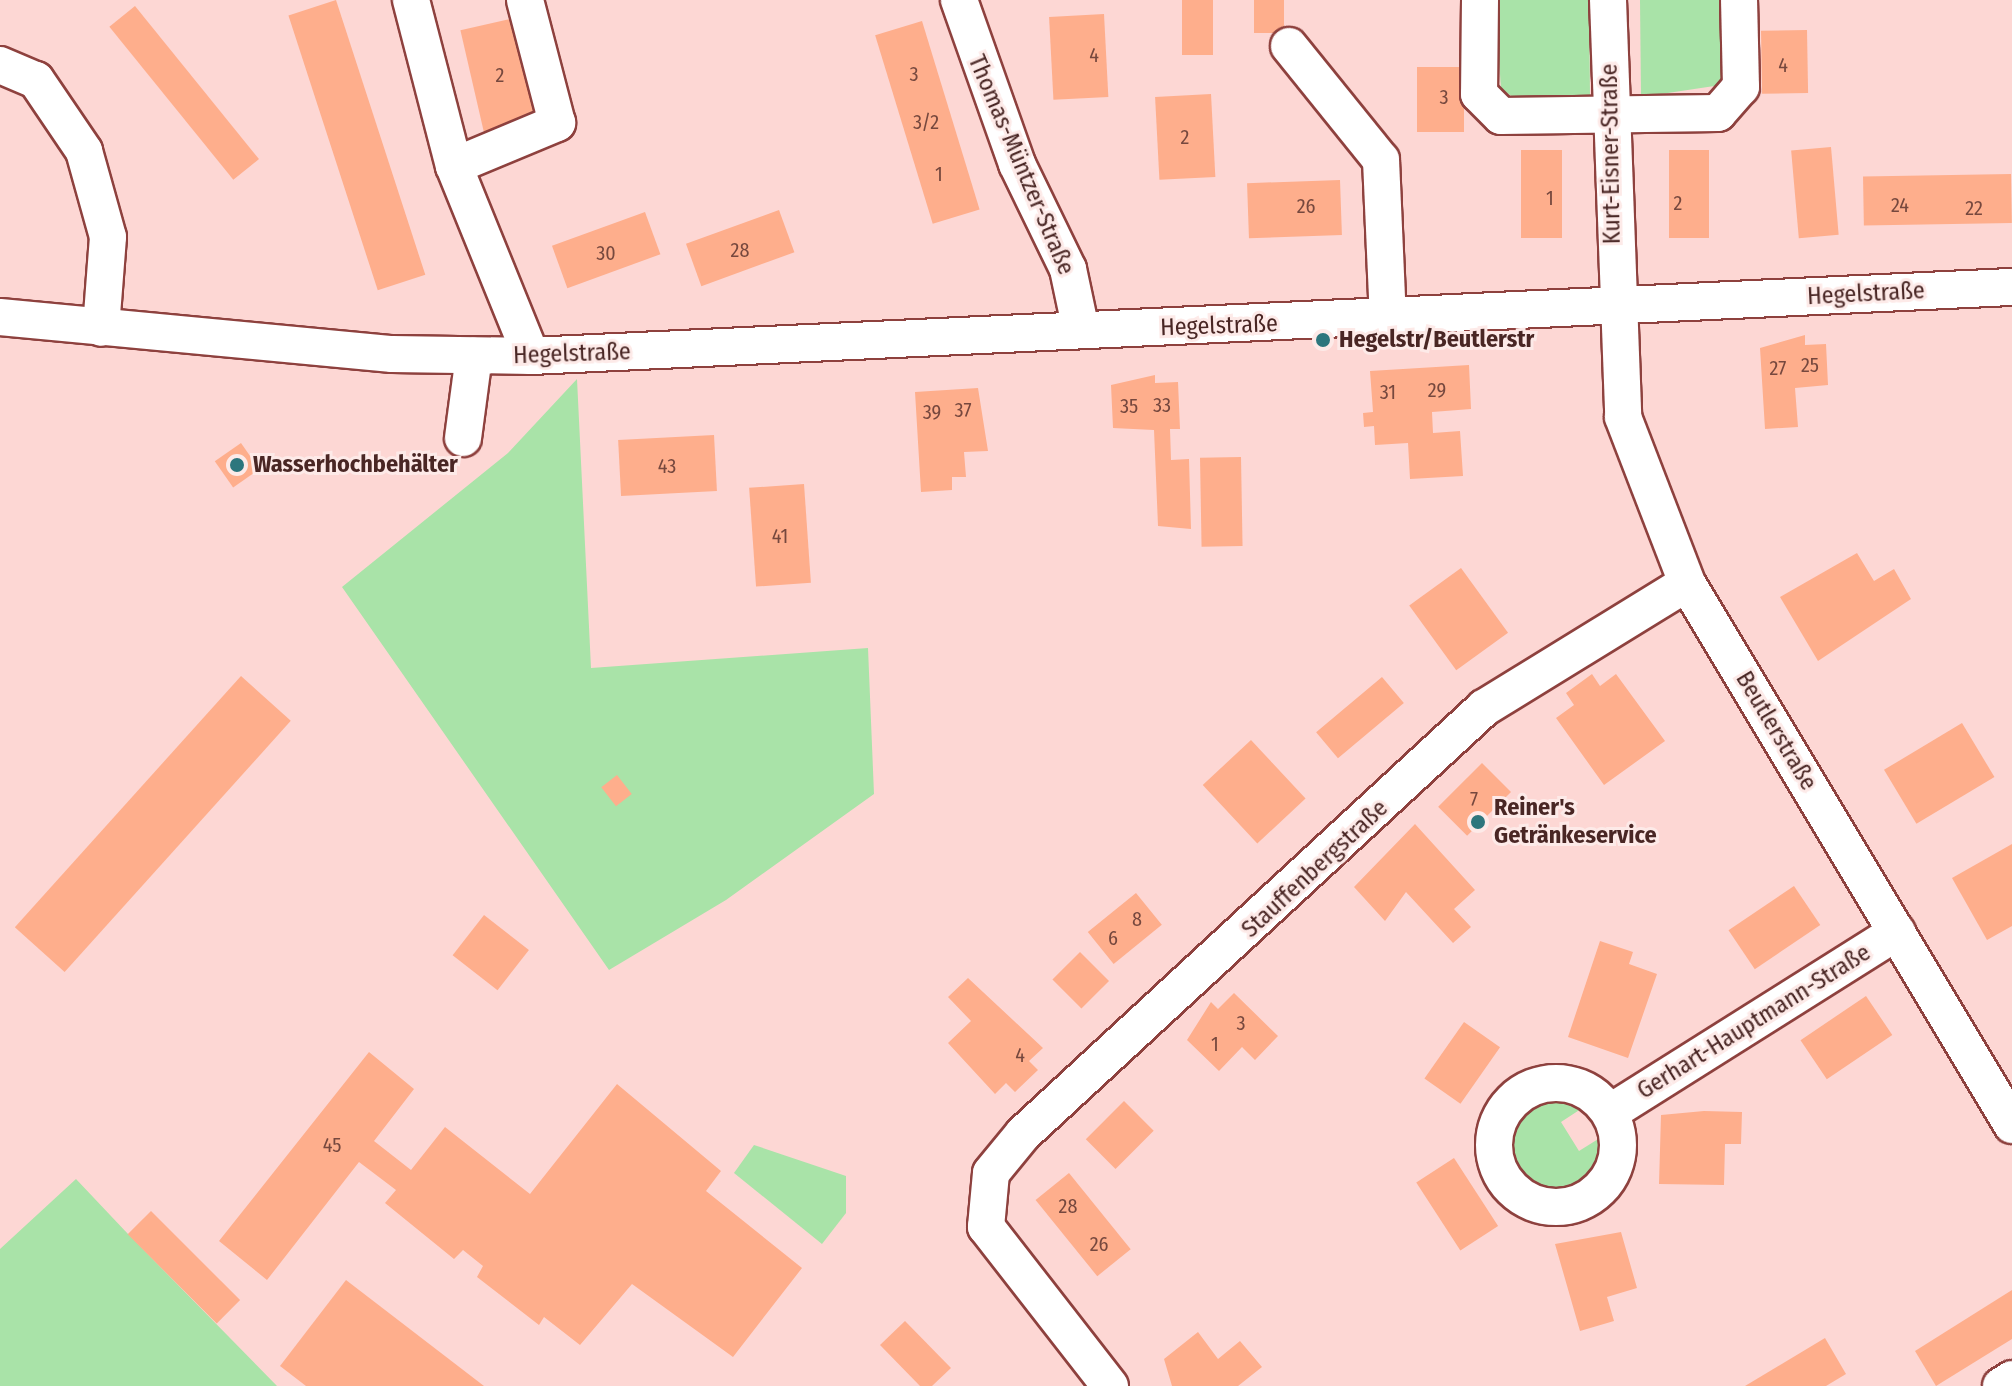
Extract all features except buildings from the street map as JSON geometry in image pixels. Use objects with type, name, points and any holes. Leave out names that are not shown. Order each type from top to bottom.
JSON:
[{"type":"street","points":[[411,0],[454,166],[531,356]]},
{"type":"street","points":[[454,166],[557,123],[525,0]]},
{"type":"street","name":"Thomas-Müntzer-Straße","points":[[959,0],[1017,164],[1068,269],[1081,330]]},
{"type":"street","points":[[1480,0],[1479,94],[1501,116],[1718,113],[1741,87],[1739,0]]},
{"type":"street","name":"Kurt-Eisner-Straße","points":[[1608,0],[1614,308]]},
{"type":"street","points":[[1289,46],[1301,51],[1381,160],[1388,319]]},
{"type":"street","points":[[0,65],[36,80],[84,151],[108,237],[101,328]]},
{"type":"street","name":"Hegelstraße","points":[[0,317],[101,328],[474,356],[531,356],[1388,319],[2012,287]]},
{"type":"street","name":"Beutlerstraße","points":[[1614,308],[1623,417],[1687,583],[2012,1125]]},
{"type":"street","points":[[463,438],[474,356]]},
{"type":"street","name":"Stauffenbergstraße","points":[[1110,1386],[986,1227],[983,1199],[991,1173],[1023,1134],[1484,708],[1687,583]]},
{"type":"street","name":"Gerhart-Hauptmann-Straße","points":[[1611,1112],[1897,932]]},
{"type":"street","points":[[2001,1386],[2012,1379]]},
{"type":"green space","points":[[1495,0],[1589,0],[1590,95],[1513,97],[1501,89]]},
{"type":"green space","points":[[1640,0],[1729,0],[1730,66],[1721,85],[1641,97]]},
{"type":"green space","points":[[577,379],[591,668],[868,648],[874,794],[726,900],[609,970],[342,587],[508,453]]},
{"type":"green space","points":[[1552,1098],[1584,1107],[1561,1122],[1579,1151],[1603,1136],[1590,1177],[1556,1191],[1524,1179],[1510,1141],[1522,1112]]},
{"type":"green space","points":[[754,1145],[846,1176],[846,1213],[822,1244],[734,1173]]},
{"type":"green space","points":[[76,1179],[277,1386],[0,1386],[0,1249]]},
{"type":"place","name":"Hegelstr/Beutlerstr","points":[[1323,340]]},
{"type":"place","name":"Wasserhochbehälter","points":[[237,465]]},
{"type":"place","name":"Reiner's Getränkeservice","points":[[1478,822]]}]
